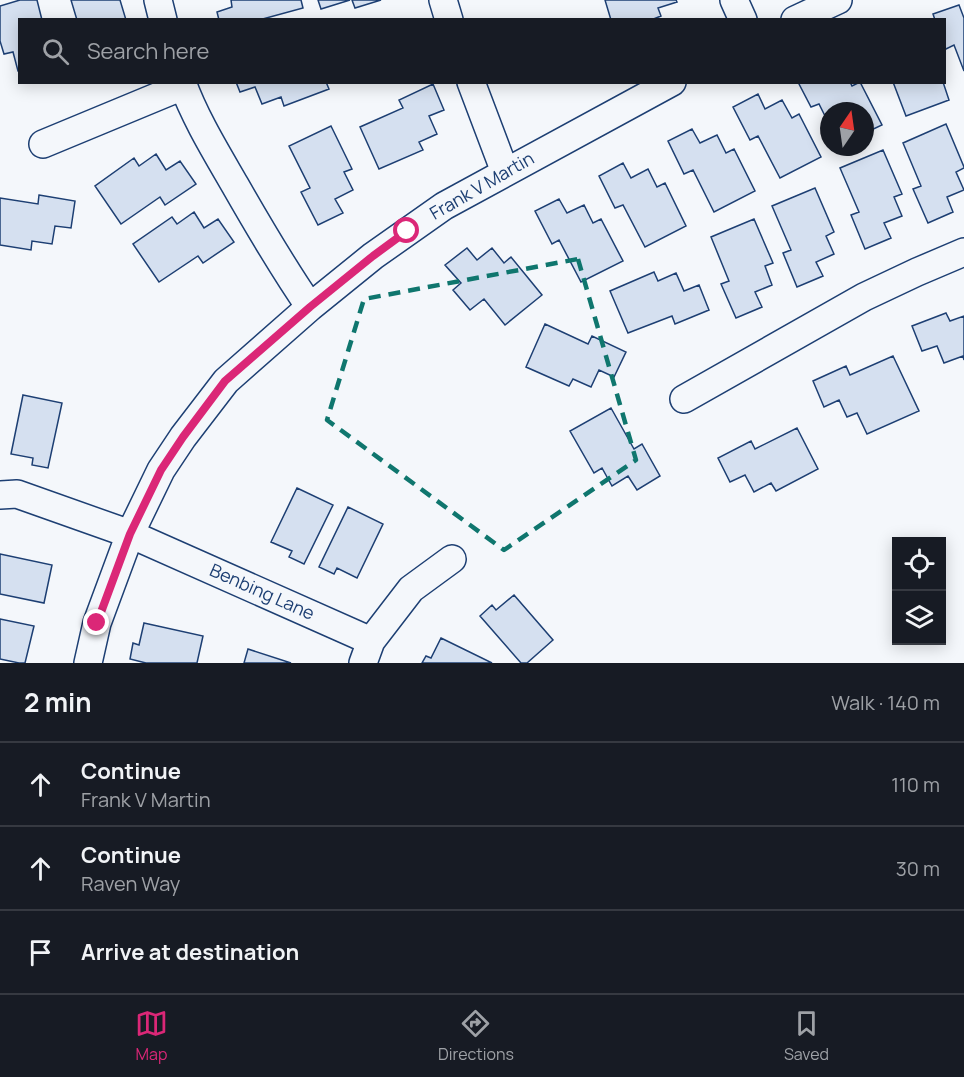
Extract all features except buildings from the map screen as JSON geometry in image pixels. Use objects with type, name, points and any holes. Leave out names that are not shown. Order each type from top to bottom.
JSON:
[{"type":"street","points":[[158,0],[162,18]]},
{"type":"street","points":[[443,0],[448,18]]},
{"type":"street","points":[[734,0],[742,18]]},
{"type":"street","points":[[799,18],[837,0]]},
{"type":"street","points":[[43,144],[182,84],[223,165],[281,265],[310,307]]},
{"type":"street","points":[[472,84],[505,172]]},
{"type":"street","name":"Frank V Martin","points":[[88,663],[97,623],[130,534],[161,470],[225,381],[373,256],[444,206],[668,84]]},
{"type":"street","points":[[684,399],[864,297],[964,252]]},
{"type":"street","name":"Benbing Lane","points":[[0,495],[17,494],[130,534],[367,652]]},
{"type":"street","points":[[367,652],[411,589],[452,559]]},
{"type":"highlighted area","points":[[578,259],[636,460],[504,550],[327,420],[364,299]]},
{"type":"route","points":[[97,623],[130,534],[161,470],[225,381],[310,307],[407,231]]}]
